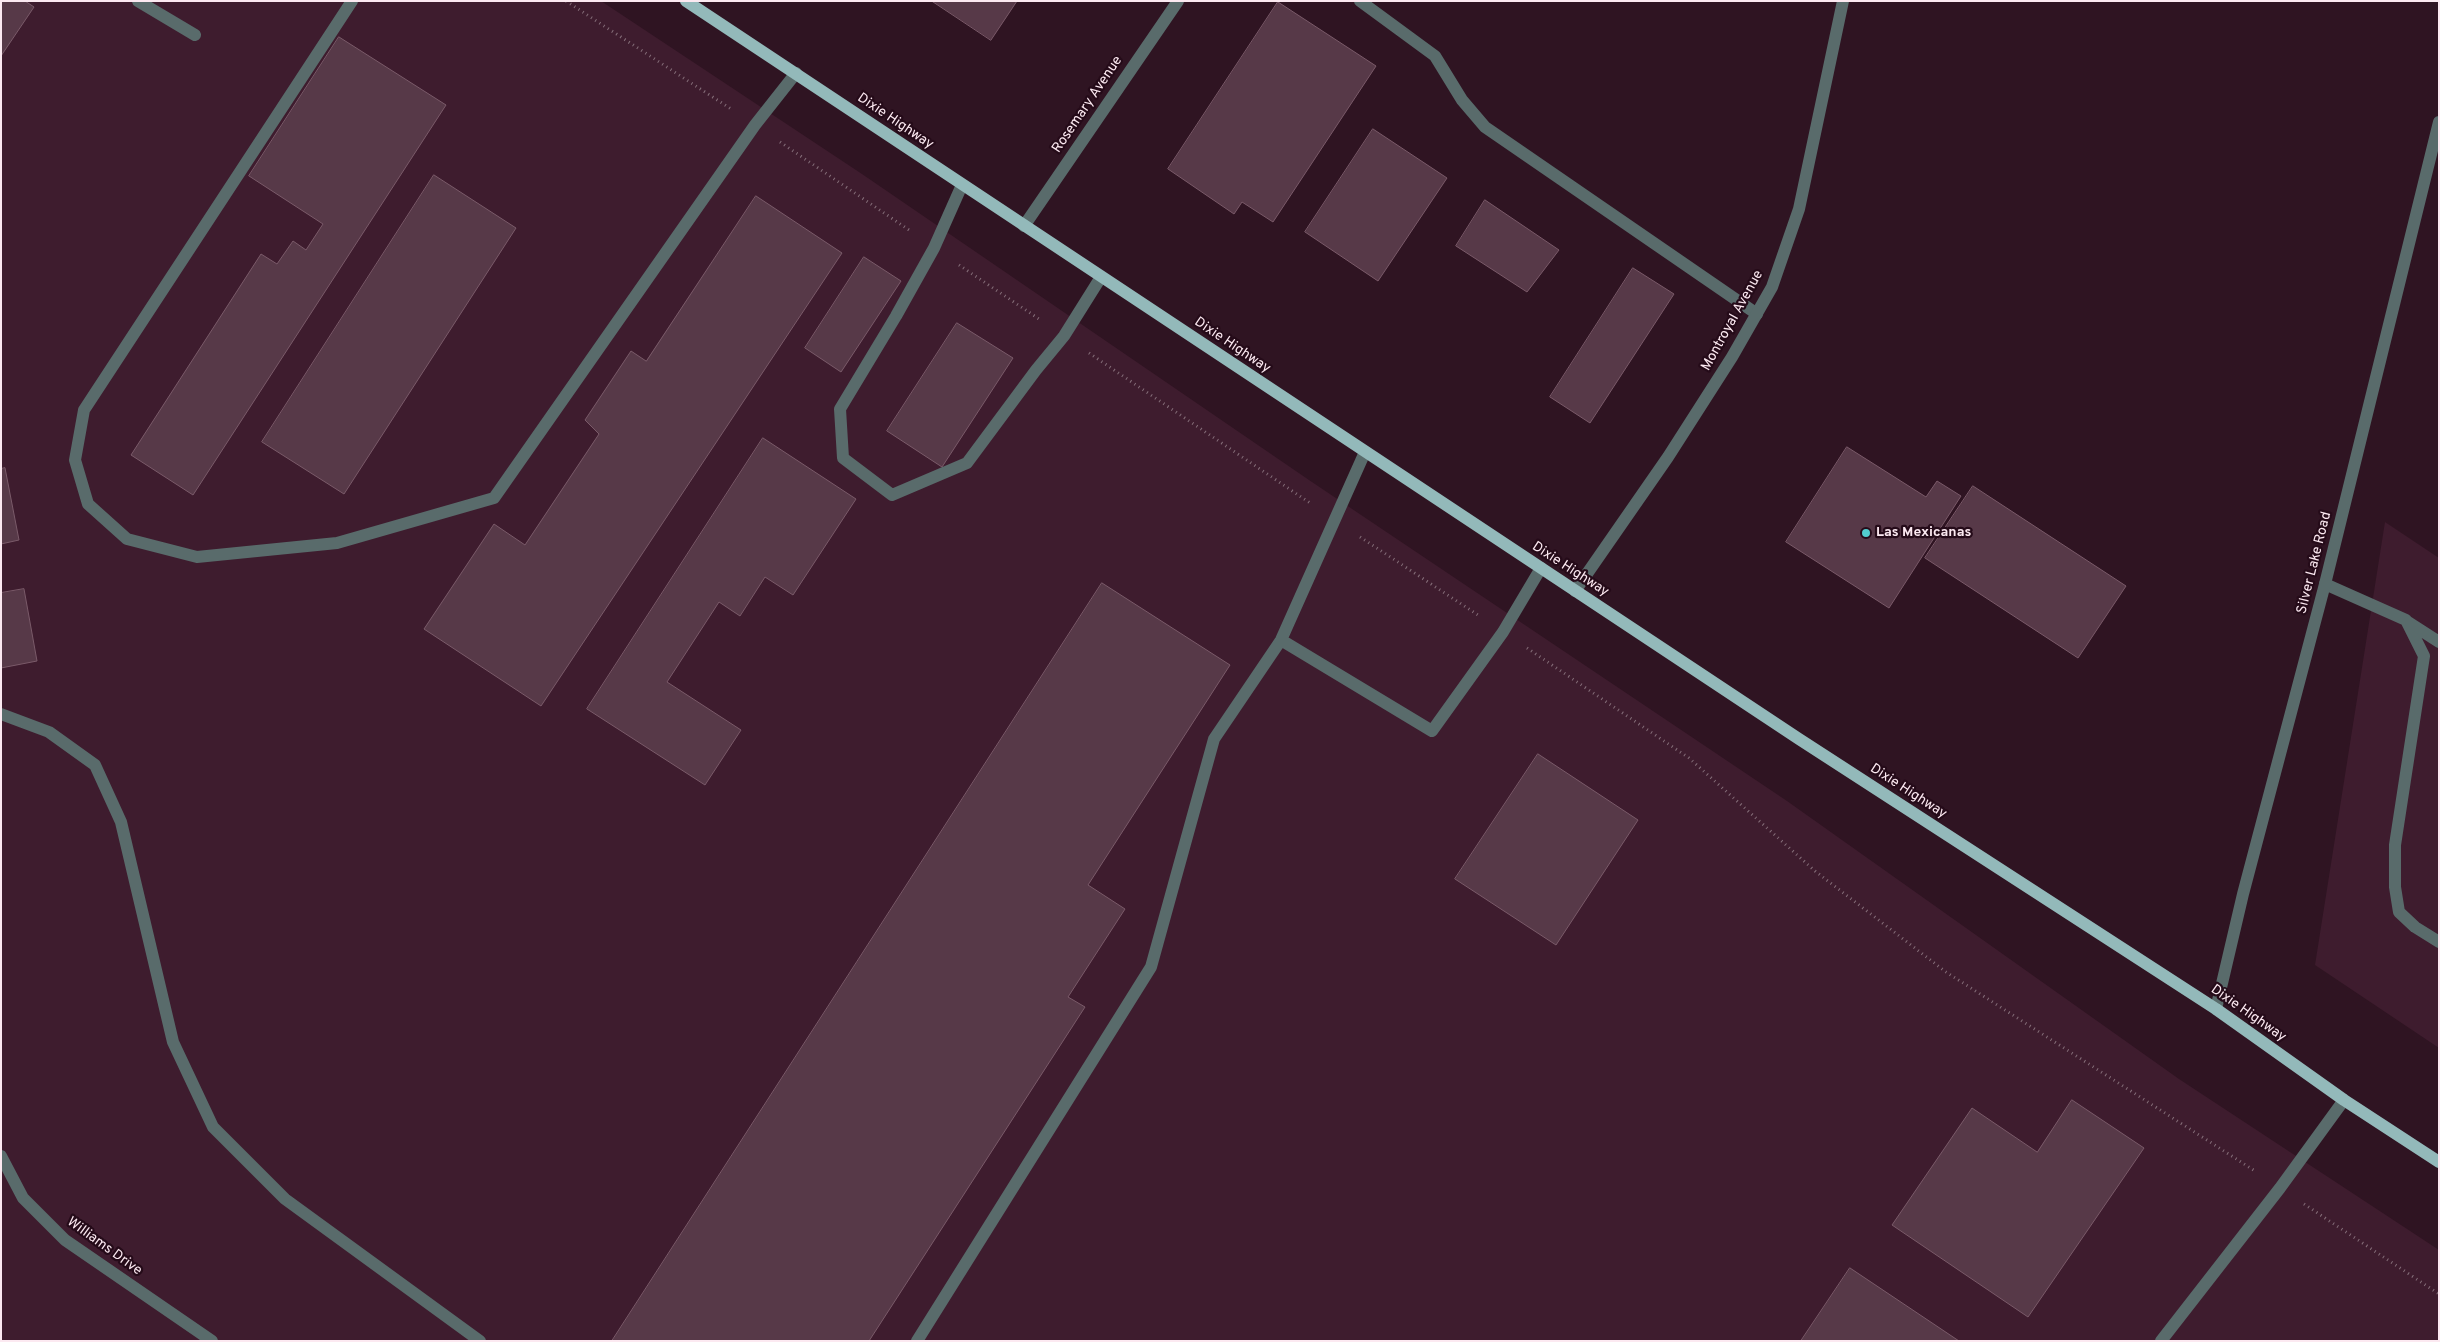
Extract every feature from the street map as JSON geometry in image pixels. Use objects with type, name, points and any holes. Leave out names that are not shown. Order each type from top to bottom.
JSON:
[{"type":"main road","name":"Dixie Highway","points":[[686,1],[1807,744],[2216,1009],[2344,1100],[2439,1162]]},
{"type":"street","points":[[138,1],[195,36]]},
{"type":"street","points":[[352,1],[84,410],[75,460],[88,504],[127,539],[197,557],[337,543],[494,498],[755,125],[796,73]]},
{"type":"street","name":"Rosemary Avenue","points":[[1024,226],[1178,1]]},
{"type":"street","points":[[1360,1],[1435,56],[1462,100],[1485,127],[1757,314]]},
{"type":"street","name":"Montroyal Avenue","points":[[1575,591],[1668,457],[1732,357],[1772,287],[1799,209],[1843,1]]},
{"type":"street","name":"Silver Lake Road","points":[[2216,1009],[2243,894],[2325,584],[2439,122]]},
{"type":"street","points":[[962,185],[934,248],[840,409],[843,458],[892,495],[967,462],[1064,336],[1101,277]]},
{"type":"street","points":[[917,1341],[1151,967],[1214,738],[1282,640],[1365,452]]},
{"type":"street","points":[[1282,640],[1432,731],[1503,632],[1541,568]]},
{"type":"street","points":[[2325,584],[2406,620],[2439,642]]},
{"type":"street","points":[[2406,620],[2424,656],[2394,845],[2395,887],[2399,912],[2415,927],[2439,942]]},
{"type":"street","points":[[1,714],[49,732],[95,765],[121,822],[173,1042],[213,1127],[285,1199],[480,1341]]},
{"type":"street","points":[[2161,1341],[2280,1188],[2344,1100]]},
{"type":"street","name":"Williams Drive","points":[[1,1156],[23,1198],[65,1240],[212,1341]]},
{"type":"shaded area","points":[[1,1],[601,1],[862,174],[1309,480],[1787,801],[2179,1079],[2439,1250],[2439,1341],[1,1341]]},
{"type":"shaded area","points":[[2385,522],[2439,558],[2439,1048],[2315,965]]},
{"type":"building","points":[[1,1],[25,1],[34,7],[1,56]]},
{"type":"building","points":[[932,1],[1017,1],[991,40]]},
{"type":"building","points":[[1278,2],[1376,66],[1273,222],[1242,202],[1234,214],[1168,169]]},
{"type":"building","points":[[339,37],[446,105],[193,495],[131,455],[261,254],[277,264],[293,241],[306,250],[323,224],[249,176]]},
{"type":"building","points":[[1373,129],[1447,178],[1378,281],[1305,232]]},
{"type":"building","points":[[434,175],[516,228],[344,494],[262,442]]},
{"type":"building","points":[[756,196],[842,253],[541,706],[424,629],[494,524],[525,545],[599,434],[585,420],[631,351],[646,361]]},
{"type":"building","points":[[1485,200],[1559,250],[1527,292],[1456,246]]},
{"type":"building","points":[[864,257],[901,281],[841,372],[805,348]]},
{"type":"building","points":[[1633,268],[1674,294],[1590,423],[1550,397]]},
{"type":"building","points":[[957,323],[1013,358],[942,467],[887,431]]},
{"type":"building","points":[[763,438],[856,499],[793,595],[765,577],[740,616],[719,602],[667,682],[741,730],[705,785],[587,709]]},
{"type":"building","points":[[1847,447],[1926,497],[1937,481],[1961,496],[1889,608],[1786,542]]},
{"type":"building","points":[[5,468],[19,540],[1,544],[1,469]]},
{"type":"building","points":[[1973,486],[2126,586],[2078,658],[1925,558]]},
{"type":"building","points":[[1102,583],[1230,665],[1088,885],[1125,909],[1068,997],[1085,1007],[869,1341],[612,1341]]},
{"type":"building","points":[[24,589],[37,661],[1,668],[1,593]]},
{"type":"building","points":[[1538,754],[1638,820],[1556,945],[1455,879]]},
{"type":"building","points":[[2072,1100],[2144,1148],[2028,1317],[1892,1225],[1972,1108],[2037,1152]]},
{"type":"building","points":[[1850,1268],[1959,1341],[1801,1341]]},
{"type":"place","name":"Las Mexicanas","points":[[1866,533]]}]
